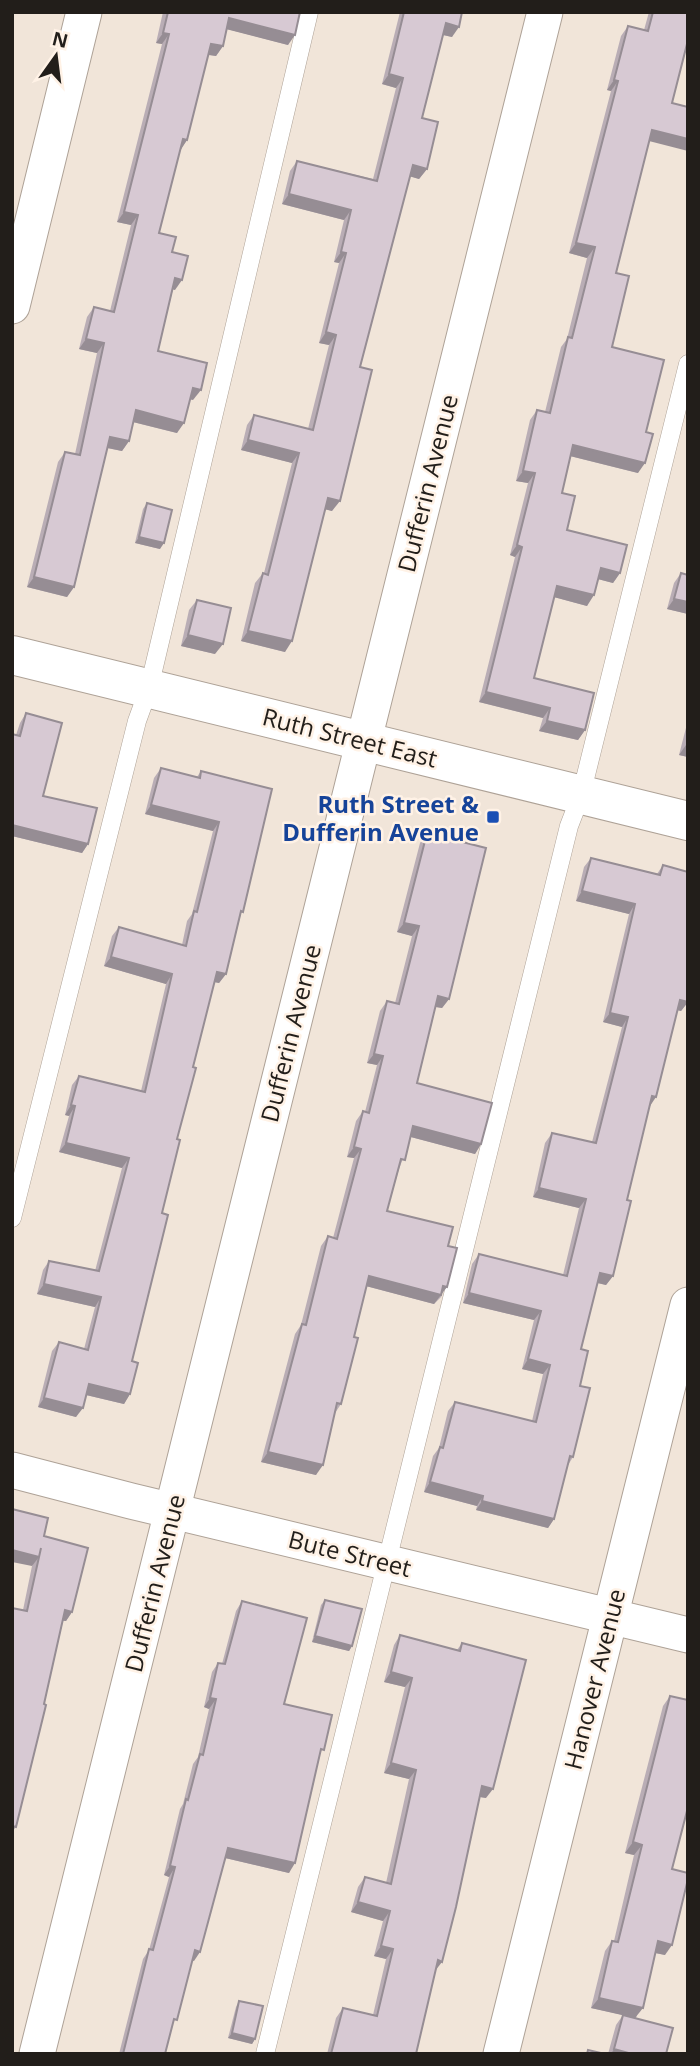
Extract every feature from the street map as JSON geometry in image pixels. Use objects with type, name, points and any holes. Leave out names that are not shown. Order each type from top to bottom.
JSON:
[{"type":"street","points":[[12,306],[84,12]]},
{"type":"street","name":"Dufferin Avenue","points":[[37,2054],[545,12]]},
{"type":"street","name":"Ruth Street East","points":[[12,655],[688,821]]},
{"type":"street","name":"Hanover Avenue","points":[[501,2054],[688,1305]]},
{"type":"street","name":"Bute Street","points":[[12,1469],[172,1511],[688,1635]]},
{"type":"lane","points":[[12,1218],[137,721],[149,688],[309,12]]},
{"type":"lane","points":[[265,2054],[569,825],[581,795],[688,363]]},
{"type":"building","points":[[168,12],[300,12],[295,35],[229,18],[223,46],[211,44],[187,140],[183,139],[159,233],[176,237],[172,252],[188,256],[182,280],[175,278],[158,351],[207,363],[201,390],[193,388],[184,423],[136,410],[129,441],[110,437],[74,587],[34,577],[65,452],[80,455],[104,343],[86,339],[94,307],[114,312],[138,215],[124,212],[169,34],[163,33]]},
{"type":"building","points":[[404,12],[462,12],[459,27],[446,23],[422,118],[438,122],[427,169],[413,165],[360,367],[372,370],[340,501],[328,498],[292,641],[248,631],[263,573],[268,575],[299,453],[248,440],[254,415],[313,430],[336,335],[326,332],[346,253],[341,252],[351,210],[289,194],[297,161],[377,181],[403,78],[389,74]]},
{"type":"building","points":[[653,12],[688,12],[688,40],[672,103],[688,107],[688,139],[652,130],[616,273],[629,276],[612,347],[664,360],[646,432],[653,434],[645,463],[573,445],[562,493],[575,496],[567,530],[627,545],[620,573],[601,568],[594,595],[557,586],[534,678],[594,693],[585,730],[547,721],[550,708],[486,692],[522,547],[517,545],[535,473],[523,471],[537,410],[550,413],[568,337],[572,338],[595,247],[576,243],[618,81],[614,80],[628,26],[648,31]]},
{"type":"building","points":[[147,503],[172,510],[164,543],[139,537]]},
{"type":"building","points":[[681,573],[688,575],[688,602],[674,599]]},
{"type":"building","points":[[197,600],[231,608],[223,644],[188,635]]},
{"type":"building","points":[[26,713],[62,723],[43,796],[97,808],[88,844],[12,825],[12,734],[20,736]]},
{"type":"building","points":[[161,768],[200,778],[201,771],[272,789],[226,974],[217,972],[193,1067],[196,1068],[177,1139],[180,1140],[162,1213],[168,1215],[132,1361],[138,1363],[130,1394],[89,1384],[83,1408],[44,1398],[59,1342],[88,1350],[101,1297],[44,1284],[49,1261],[99,1271],[129,1158],[66,1143],[75,1106],[71,1105],[79,1076],[145,1092],[172,974],[111,957],[119,927],[186,946],[219,822],[151,805]]},
{"type":"building","points":[[427,833],[486,848],[449,999],[438,996],[417,1083],[492,1103],[481,1144],[413,1126],[405,1160],[401,1159],[387,1211],[453,1227],[448,1246],[457,1248],[447,1287],[443,1286],[441,1295],[369,1276],[354,1337],[358,1338],[341,1404],[337,1403],[323,1465],[268,1452],[302,1324],[306,1325],[328,1236],[337,1239],[361,1149],[354,1147],[363,1111],[369,1113],[383,1056],[374,1054],[387,1001],[399,1004],[419,926],[404,923]]},
{"type":"building","points":[[591,858],[660,875],[663,865],[688,872],[688,1002],[680,1000],[656,1097],[652,1096],[627,1200],[631,1201],[613,1276],[600,1273],[581,1349],[588,1351],[580,1386],[590,1388],[554,1519],[482,1501],[483,1496],[430,1482],[440,1447],[443,1448],[455,1402],[536,1422],[550,1365],[528,1359],[541,1311],[469,1293],[479,1254],[567,1276],[586,1199],[539,1188],[552,1133],[596,1143],[628,1017],[610,1013],[635,904],[582,891]]},
{"type":"building","points":[[12,1509],[48,1518],[44,1536],[88,1548],[72,1612],[65,1610],[44,1704],[46,1705],[16,1827],[12,1826],[12,1608],[27,1611],[39,1557],[12,1550]]},
{"type":"building","points":[[325,1600],[362,1609],[352,1646],[315,1636]]},
{"type":"building","points":[[242,1601],[307,1618],[284,1704],[332,1715],[324,1750],[321,1749],[295,1863],[228,1848],[200,1952],[195,1950],[177,2020],[174,2019],[165,2054],[123,2054],[149,1949],[153,1950],[175,1867],[170,1866],[186,1799],[188,1800],[200,1754],[203,1755],[216,1699],[210,1698],[218,1663],[225,1664]]},
{"type":"building","points":[[400,1635],[460,1651],[462,1643],[526,1660],[493,1789],[482,1786],[456,1907],[442,1962],[438,1960],[416,2054],[331,2054],[343,2008],[377,2016],[393,1949],[381,1946],[390,1911],[358,1902],[365,1877],[391,1884],[416,1770],[391,1763],[412,1678],[391,1672]]},
{"type":"building","points":[[670,1696],[688,1700],[688,1807],[672,1869],[688,1873],[688,1879],[672,1945],[658,1941],[643,2008],[599,1998],[612,1941],[618,1942],[642,1845],[633,1842]]},
{"type":"building","points":[[239,2001],[263,2006],[255,2039],[232,2033]]},
{"type":"building","points":[[623,2015],[673,2028],[666,2054],[632,2054],[614,2049]]},
{"type":"building","points":[[588,2050],[605,2054],[587,2054]]},
{"type":"place","name":"Ruth Street & Dufferin Avenue","points":[[493,817]]}]
